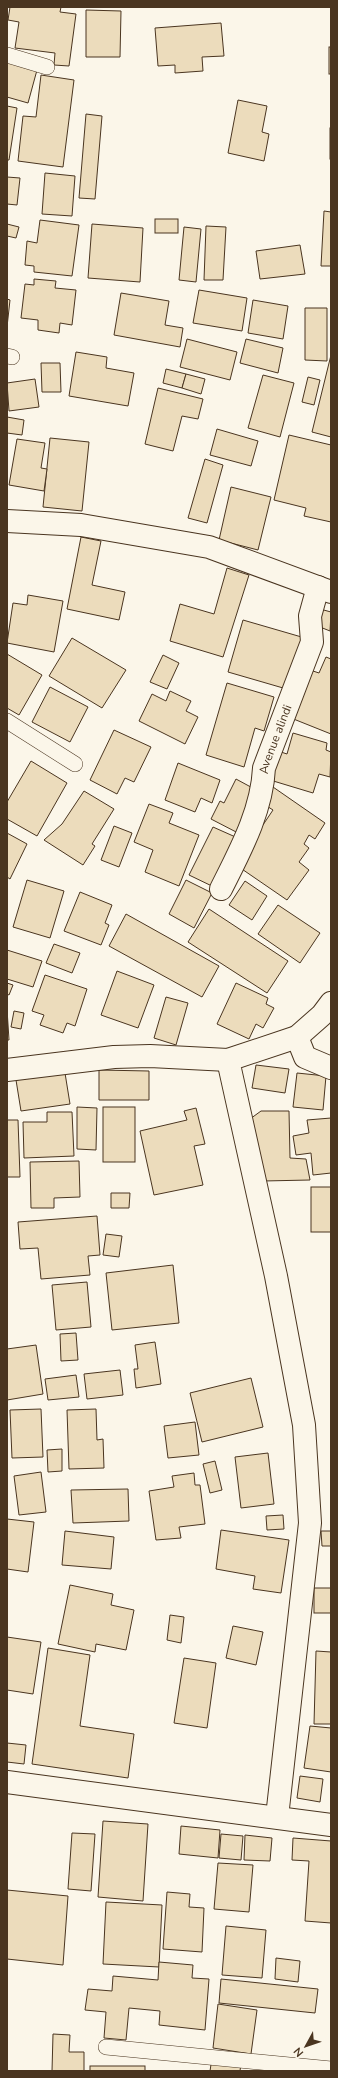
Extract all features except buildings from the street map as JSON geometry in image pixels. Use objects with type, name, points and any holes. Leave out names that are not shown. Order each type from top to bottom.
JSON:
[{"type":"street","points":[[7,521],[80,525],[209,547],[324,589]]},
{"type":"street","name":"Avenue alindi","points":[[221,889],[243,844],[263,789],[264,768],[312,642],[310,616],[324,589]]},
{"type":"street","points":[[7,1070],[114,1057],[150,1056],[228,1060],[297,1037],[322,1015],[331,1003]]},
{"type":"street","points":[[297,1037],[305,1057],[331,1068]]},
{"type":"street","points":[[228,1060],[276,1276],[304,1425],[310,1523],[277,1817]]},
{"type":"street","points":[[7,1782],[331,1825]]},
{"type":"lane","points":[[7,55],[47,67]]},
{"type":"lane","points":[[7,721],[75,764]]},
{"type":"lane","points":[[106,2047],[331,2069]]}]
